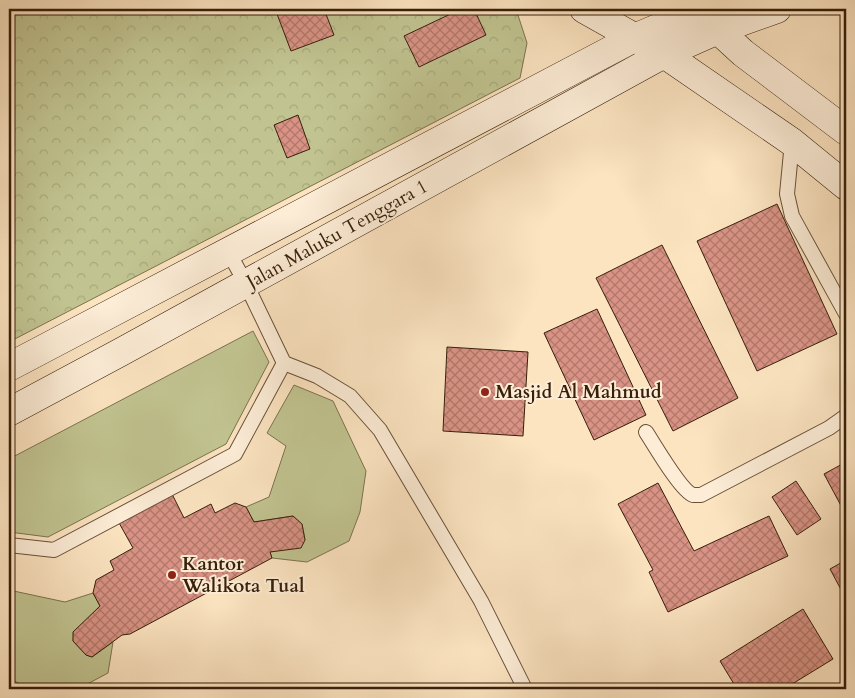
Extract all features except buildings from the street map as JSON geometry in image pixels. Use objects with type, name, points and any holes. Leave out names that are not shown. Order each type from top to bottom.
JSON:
[{"type":"main road","points":[[584,9],[664,54],[792,142],[846,186]]},
{"type":"main road","points":[[706,16],[777,9]]},
{"type":"main road","points":[[706,16],[743,52],[846,130]]},
{"type":"main road","name":"Jalan Maluku Tenggara 1","points":[[9,367],[634,38],[706,16]]},
{"type":"main road","name":"Jalan Maluku Tenggara 1","points":[[9,412],[664,54],[706,16]]},
{"type":"lane","points":[[792,142],[787,194],[792,216],[846,314]]},
{"type":"lane","points":[[228,251],[284,363],[317,376],[350,396],[380,430],[480,601],[525,689]]},
{"type":"lane","points":[[9,545],[54,550],[235,454],[284,363]]},
{"type":"lane","points":[[646,432],[686,490],[692,494],[701,495],[829,428],[846,416]]},
{"type":"green space","points":[[9,9],[516,9],[527,43],[520,78],[9,342]]},
{"type":"green space","points":[[253,331],[269,362],[226,444],[48,537],[9,532],[9,459]]},
{"type":"green space","points":[[294,385],[333,401],[366,471],[360,512],[349,541],[307,562],[272,558],[270,552],[305,540],[302,524],[293,516],[254,522],[246,507],[269,497],[286,446],[267,433]]},
{"type":"green space","points":[[9,590],[65,602],[93,593],[100,606],[74,632],[73,641],[86,655],[92,657],[113,642],[108,673],[78,689],[30,689],[9,678]]},
{"type":"place","name":"Masjid Al Mahmud","points":[[485,392]]},
{"type":"place","name":"Kantor Walikota Tual","points":[[172,575]]}]
